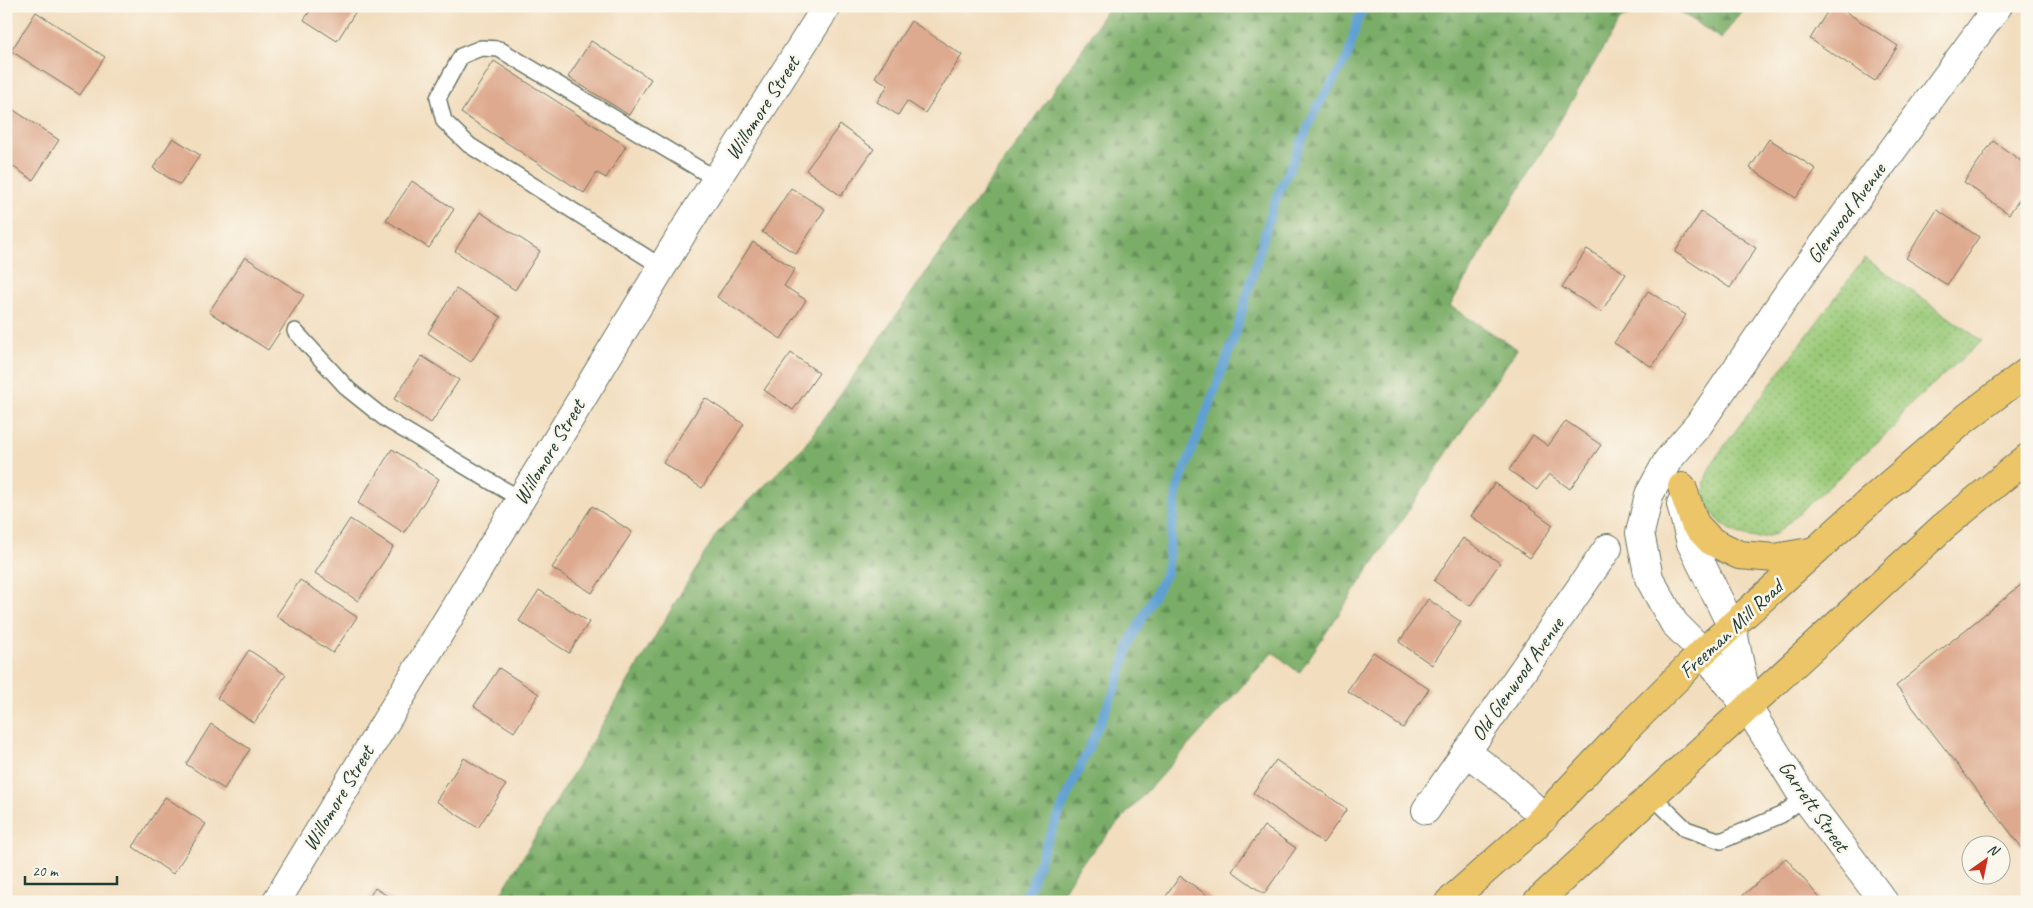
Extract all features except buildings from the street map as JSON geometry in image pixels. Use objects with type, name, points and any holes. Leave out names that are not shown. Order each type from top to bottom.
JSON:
[{"type":"main road","name":"Freeman Mill Road","points":[[1449,902],[1544,817],[1630,725],[1703,652],[1966,419],[2027,372]]},
{"type":"main road","points":[[1537,902],[1943,527],[2027,458]]},
{"type":"main road","points":[[1682,487],[1695,524],[1711,541],[1739,554],[1768,558],[1815,551]]},
{"type":"street","name":"Willomore Street","points":[[276,902],[716,179],[828,6]]},
{"type":"street","name":"Glenwood Avenue","points":[[1703,652],[1674,623],[1649,578],[1640,533],[1649,495],[1668,460],[1699,424],[1793,286],[1998,6]]},
{"type":"street","name":"Glenwood Avenue","points":[[1699,424],[1684,463],[1681,503],[1692,543],[1732,627]]},
{"type":"street","name":"Old Glenwood Avenue","points":[[1426,810],[1608,548]]},
{"type":"street","name":"Garrett Street","points":[[1732,627],[1748,708]]},
{"type":"street","name":"Garrett Street","points":[[1703,652],[1748,708],[1805,797],[1884,902]]},
{"type":"street","points":[[1466,752],[1501,778],[1544,817]]},
{"type":"lane","points":[[662,267],[469,146],[444,121],[438,98],[457,62],[461,56],[481,48],[499,49],[716,179]]},
{"type":"lane","points":[[295,331],[349,390],[384,418],[520,499]]},
{"type":"lane","points":[[1652,796],[1686,830],[1721,841],[1781,815],[1805,797]]},
{"type":"green space","points":[[1109,6],[1663,6],[1621,18],[1450,306],[1517,349],[1299,673],[1273,652],[1079,866],[1057,902],[496,902],[717,533],[805,445],[1078,56]]},
{"type":"green space","points":[[1672,6],[1745,6],[1721,39]]},
{"type":"green space","points":[[1865,258],[1982,341],[1905,409],[1895,426],[1776,534],[1757,538],[1736,533],[1719,520],[1712,512],[1708,503],[1705,493],[1705,482],[1709,469],[1716,457]]},
{"type":"waterway","points":[[1021,902],[1030,887],[1047,841],[1116,687],[1132,637],[1166,574],[1177,490],[1234,339],[1273,206],[1315,111],[1348,56],[1357,21],[1365,6]]}]
